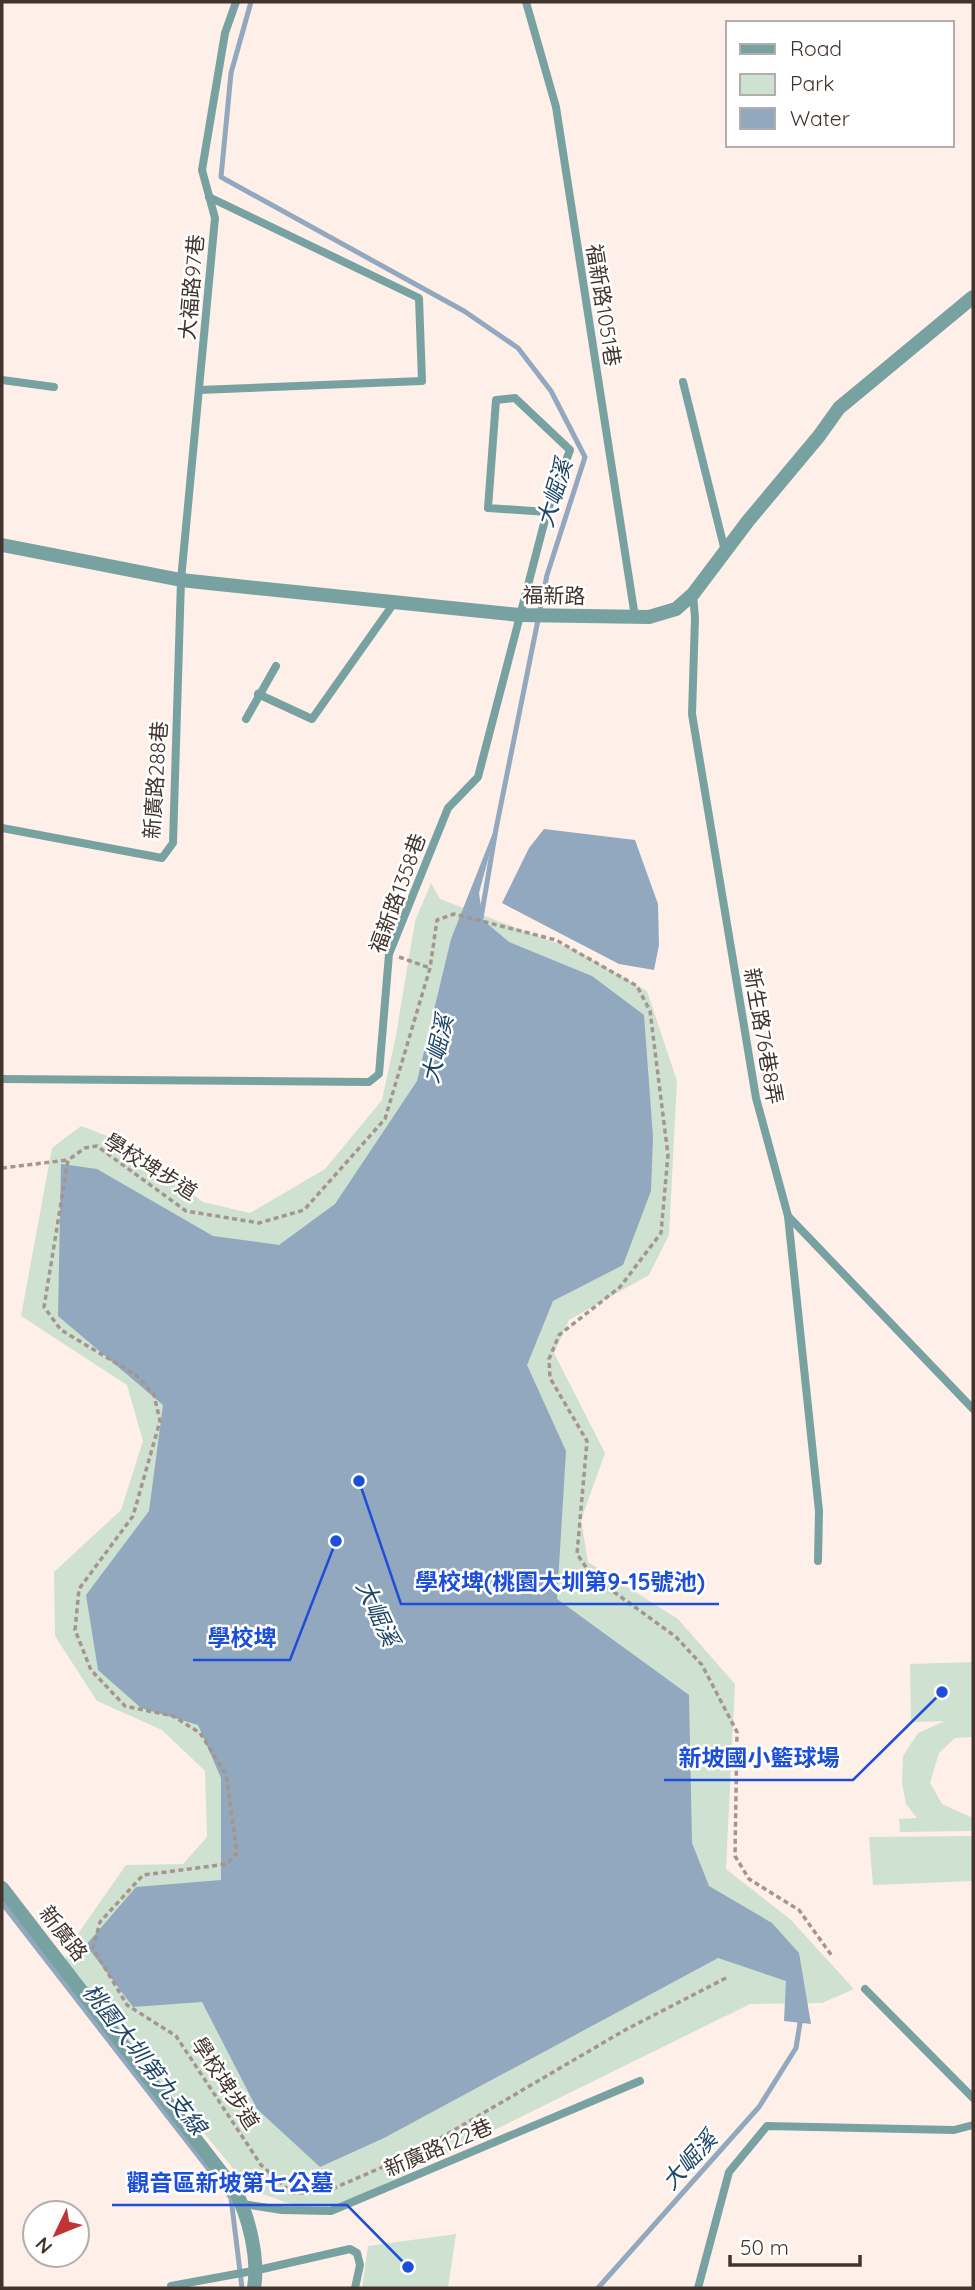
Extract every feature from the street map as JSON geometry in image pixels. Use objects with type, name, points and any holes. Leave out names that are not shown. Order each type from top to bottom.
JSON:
[{"type":"street","name":"福新路","points":[[2,545],[181,580],[519,615],[649,617],[676,609],[693,594],[820,436],[839,408],[973,297]]},
{"type":"street","name":"新廣路","points":[[2,1888],[243,2204],[258,2270],[254,2288]]},
{"type":"lane","name":"大福路97巷","points":[[181,580],[215,218],[202,170],[225,33],[236,2]]},
{"type":"lane","name":"福新路1051巷","points":[[526,2],[556,107],[635,617]]},
{"type":"lane","points":[[199,390],[422,381],[419,298],[209,197]]},
{"type":"lane","points":[[2,380],[54,387]]},
{"type":"lane","points":[[683,382],[725,551]]},
{"type":"lane","name":"福新路1358巷","points":[[2,1079],[369,1082],[379,1074],[389,954],[448,808],[478,777],[547,512],[570,450],[515,398],[496,400],[488,508],[547,512]]},
{"type":"lane","name":"新廣路288巷","points":[[2,828],[162,858],[173,843],[181,580]]},
{"type":"lane","name":"新生路76巷8弄","points":[[693,594],[695,618],[692,714],[756,1098],[789,1216],[973,1409]]},
{"type":"lane","points":[[258,694],[312,719],[394,603]]},
{"type":"lane","points":[[246,719],[276,666]]},
{"type":"lane","points":[[789,1216],[819,1511],[818,1561]]},
{"type":"lane","points":[[865,1989],[973,2098]]},
{"type":"lane","name":"新廣路122巷","points":[[243,2204],[282,2210],[331,2211],[640,2081]]},
{"type":"lane","points":[[698,2288],[729,2172],[767,2126],[954,2130],[973,2125]]},
{"type":"lane","points":[[171,2288],[350,2249],[357,2253],[359,2258],[355,2288]]},
{"type":"path","name":"學校埤步道","points":[[726,1978],[625,2030],[415,2153],[325,2192],[292,2193],[261,2165],[176,2035],[127,2005],[93,1948],[100,1922],[143,1875],[227,1864],[237,1853],[226,1774],[200,1733],[173,1716],[125,1706],[91,1670],[75,1630],[79,1588],[133,1516],[160,1420],[154,1395],[136,1374],[61,1330],[44,1307],[68,1160],[85,1147],[97,1146],[186,1211],[259,1223],[304,1210],[385,1119],[430,968],[437,920],[454,914],[556,940],[636,986],[650,1011],[668,1155],[661,1233],[621,1287],[559,1335],[549,1359],[550,1378],[587,1441],[577,1554],[592,1576],[676,1637],[702,1665],[737,1732],[735,1856],[749,1879],[799,1910],[832,1956]]},
{"type":"path","points":[[389,954],[430,968]]},
{"type":"path","points":[[2,1168],[68,1160]]},
{"type":"green space","points":[[431,883],[440,899],[575,950],[647,991],[677,1081],[669,1235],[649,1275],[569,1320],[554,1353],[605,1453],[581,1520],[588,1562],[678,1619],[735,1684],[726,1869],[790,1919],[854,1989],[822,2003],[750,2004],[322,2215],[251,2190],[63,1963],[77,1935],[126,1865],[183,1864],[207,1837],[205,1771],[162,1730],[97,1701],[55,1636],[54,1572],[121,1510],[143,1441],[127,1385],[21,1316],[52,1148],[81,1126],[118,1140],[203,1202],[250,1213],[325,1169],[382,1100],[415,921]]},
{"type":"green space","points":[[973,1662],[973,1737],[955,1738],[939,1753],[930,1783],[942,1804],[973,1818],[973,1831],[900,1832],[899,1819],[917,1818],[906,1804],[902,1783],[903,1756],[918,1733],[945,1721],[911,1722],[910,1664]]},
{"type":"green space","points":[[973,1836],[973,1881],[873,1885],[869,1837]]},
{"type":"green space","points":[[456,2234],[448,2288],[362,2288],[368,2246]]},
{"type":"water","points":[[500,815],[479,893],[483,920],[509,942],[592,976],[644,1015],[653,1137],[651,1191],[623,1265],[553,1301],[527,1365],[566,1451],[557,1599],[689,1695],[692,1843],[709,1886],[772,1923],[799,1953],[811,2024],[784,2021],[786,1981],[718,1958],[384,2138],[320,2167],[257,2109],[202,2002],[133,2007],[86,1945],[136,1887],[221,1880],[221,1778],[198,1725],[141,1708],[98,1670],[86,1595],[149,1511],[163,1405],[58,1316],[61,1164],[97,1169],[213,1236],[279,1245],[335,1204],[417,1081],[451,939]]},
{"type":"water","points":[[544,829],[635,840],[658,904],[659,945],[654,970],[619,964],[502,903],[529,848]]},
{"type":"waterway","name":"大崛溪","points":[[251,2],[231,73],[221,177],[464,311],[518,348],[551,391],[585,457],[547,575],[481,918]]},
{"type":"waterway","name":"桃園大圳第九支線","points":[[2,1903],[231,2198],[242,2288]]},
{"type":"waterway","name":"大崛溪","points":[[598,2288],[759,2107],[796,2048],[800,2023],[798,2018]]},
{"type":"place","name":"學校埤(桃園大圳第9-15號池)","points":[[359,1481]]},
{"type":"place","name":"學校埤","points":[[336,1541]]},
{"type":"place","name":"新坡國小籃球場","points":[[942,1692]]},
{"type":"place","name":"觀音區新坡第七公墓","points":[[408,2267]]}]
